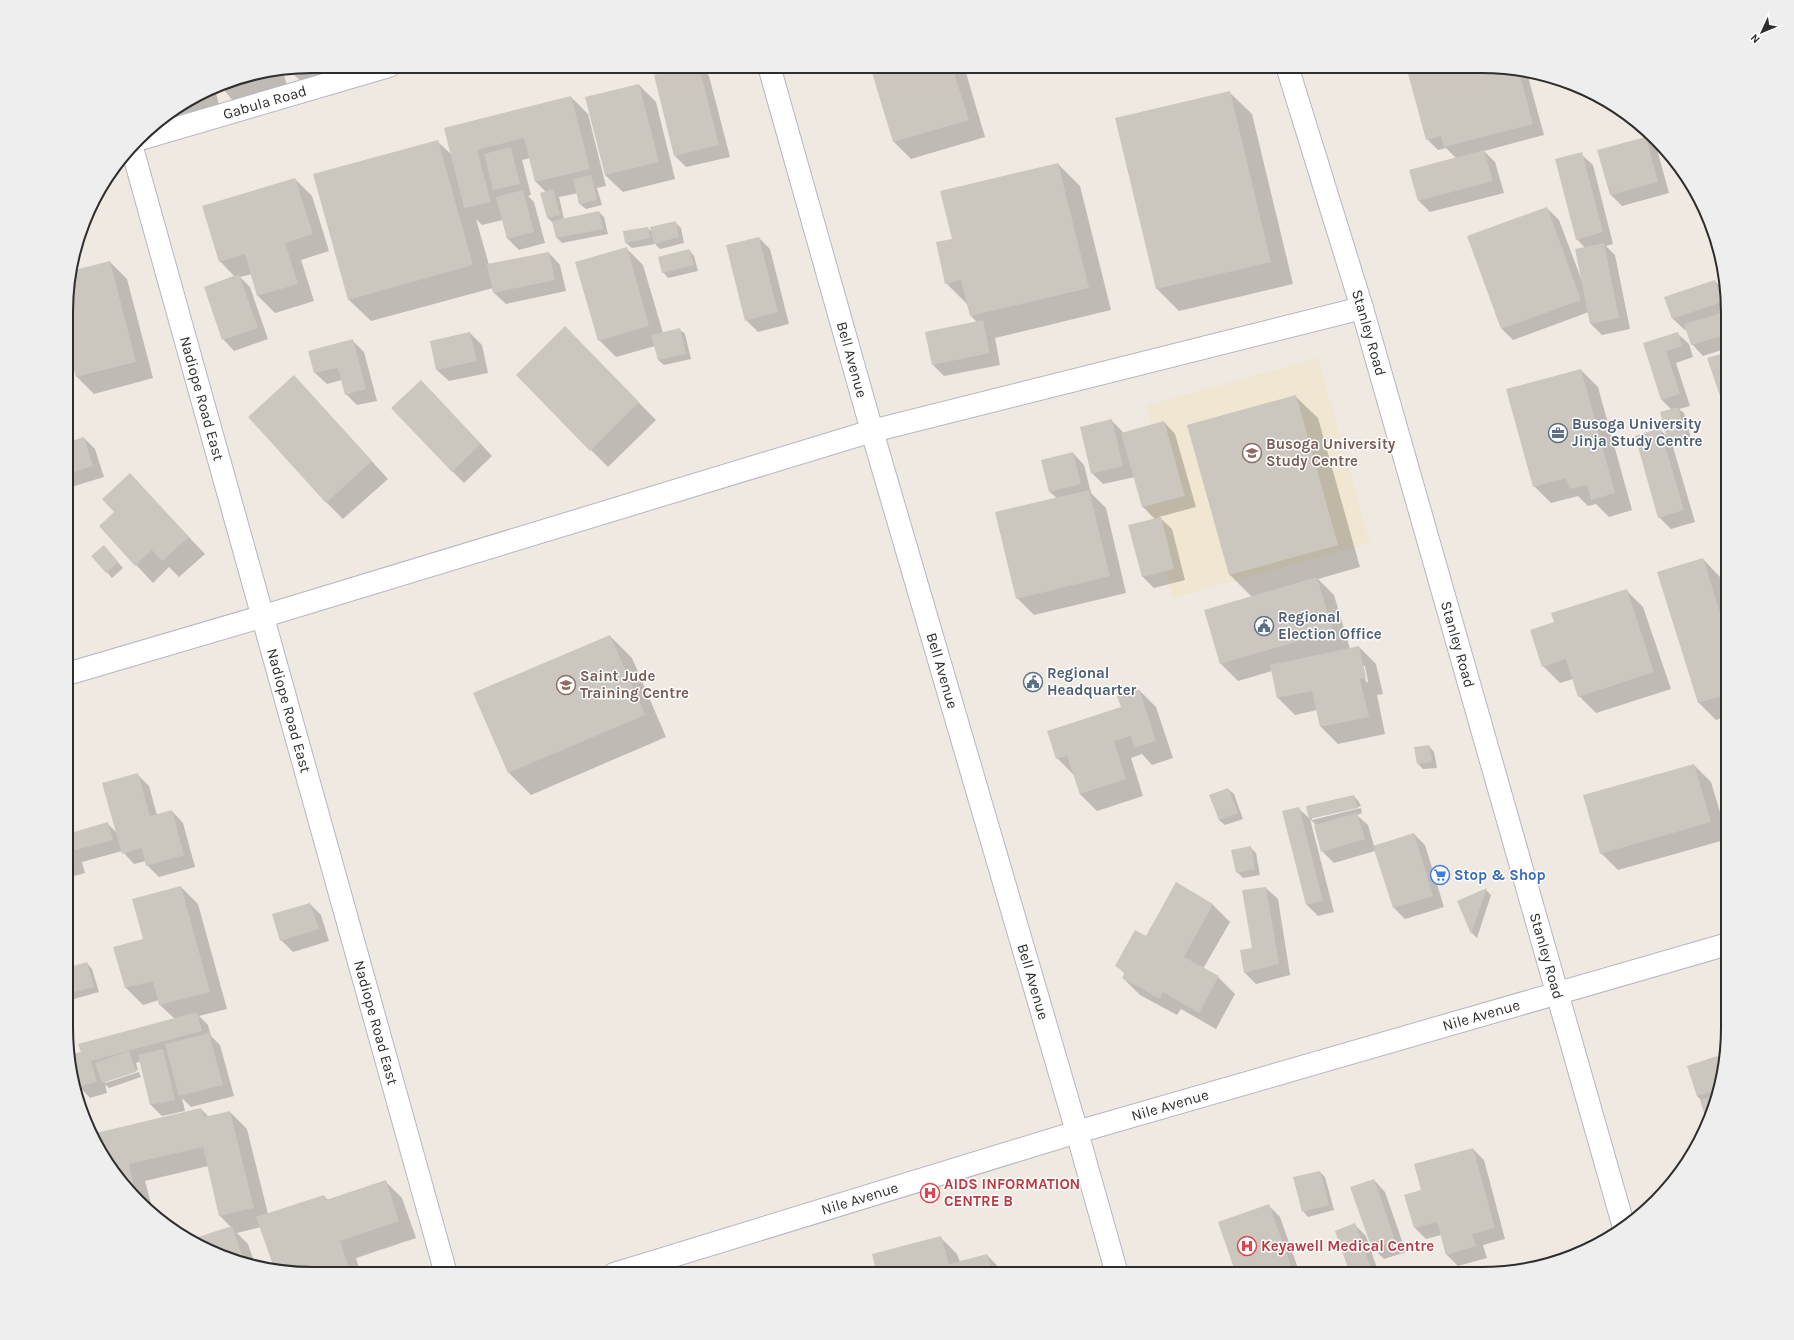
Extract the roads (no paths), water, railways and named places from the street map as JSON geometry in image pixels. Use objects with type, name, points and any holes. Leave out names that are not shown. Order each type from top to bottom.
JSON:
[{"type":"street","name":"Gabula Road","points":[[150,136],[365,73]]},
{"type":"street","name":"Bell Avenue","points":[[772,73],[872,431],[1115,1267]]},
{"type":"street","name":"Stanley Road","points":[[1290,73],[1362,308],[1622,1222]]},
{"type":"street","name":"Nadiope Road East","points":[[133,153],[264,616],[444,1267]]},
{"type":"street","points":[[73,672],[264,616],[872,431],[1362,308]]},
{"type":"street","name":"Nile Avenue","points":[[637,1267],[1077,1132],[1721,946]]},
{"type":"place","name":"Busoga University Jinja Study Centre","points":[[1558,433]]},
{"type":"place","name":"Busoga University Study Centre","points":[[1252,453]]},
{"type":"place","name":"Regional Election Office","points":[[1264,626]]},
{"type":"place","name":"Regional Headquarter","points":[[1033,682]]},
{"type":"place","name":"Saint Jude Training Centre","points":[[566,685]]},
{"type":"place","name":"Stop & Shop","points":[[1440,875]]},
{"type":"place","name":"AIDS INFORMATION CENTRE B","points":[[930,1193]]},
{"type":"place","name":"Keyawell Medical Centre","points":[[1247,1246]]}]
